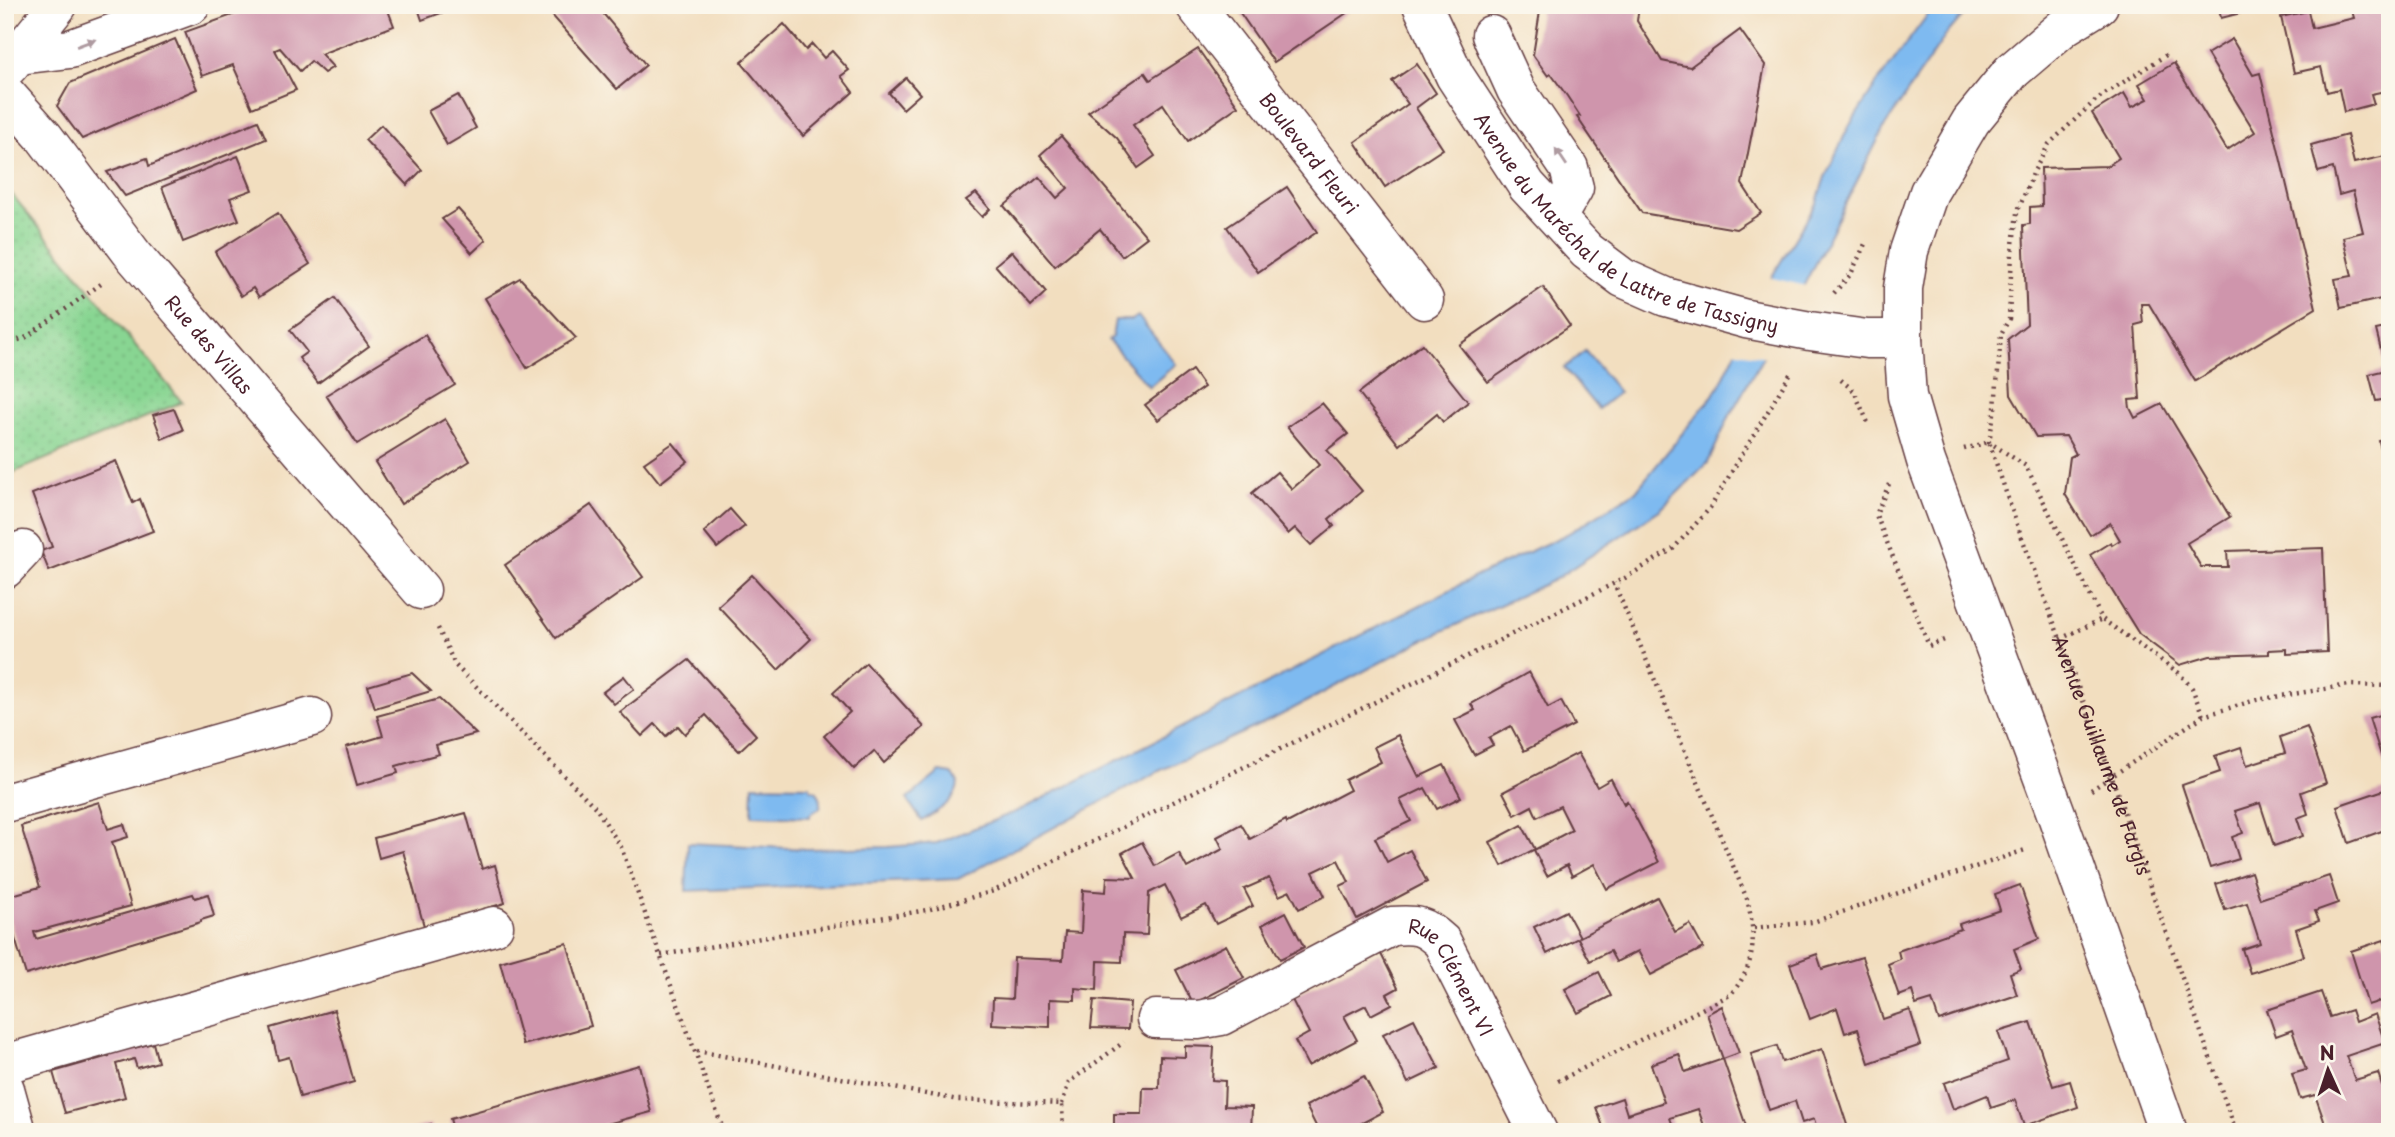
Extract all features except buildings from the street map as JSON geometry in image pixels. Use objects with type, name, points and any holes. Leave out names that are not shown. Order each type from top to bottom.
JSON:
[{"type":"street","points":[[12,62],[58,5]]},
{"type":"street","points":[[12,62],[70,49],[191,5]]},
{"type":"street","name":"Boulevard Fleuri","points":[[1195,5],[1424,300]]},
{"type":"street","name":"Avenue du Maréchal de Lattre de Tassigny","points":[[1422,5],[1455,76],[1527,186],[1587,251],[1623,278],[1666,298],[1746,319],[1867,339],[1903,339]]},
{"type":"street","points":[[2099,5],[2065,26],[2011,72],[1971,121],[1928,192],[1909,251],[1903,288],[1903,339],[1907,396],[1926,461],[2057,816],[2168,1132]]},
{"type":"street","points":[[1490,35],[1516,89],[1569,168],[1574,188],[1557,218]]},
{"type":"street","name":"Rue des Villas","points":[[5,93],[44,137],[134,256],[421,590]]},
{"type":"street","points":[[5,803],[312,717]]},
{"type":"street","name":"Rue Clément VI","points":[[1156,1019],[1198,1020],[1221,1016],[1392,926],[1411,924],[1428,929],[1442,942],[1532,1120]]},
{"type":"street","points":[[5,1064],[494,926]]},
{"type":"street","points":[[5,1089],[17,1132]]},
{"type":"path","points":[[1989,442],[1995,408],[2001,334],[2009,319],[2017,213],[2034,171],[2049,144],[2097,99],[2166,55]]},
{"type":"path","points":[[661,956],[927,910],[994,891],[1614,583],[1673,549],[1710,508],[1783,389],[1799,329],[1851,275],[1868,237]]},
{"type":"path","points":[[5,344],[25,338],[86,297],[134,256]]},
{"type":"path","points":[[1834,373],[1854,391],[1871,429]]},
{"type":"path","points":[[1957,635],[1929,646],[1876,515],[1892,475],[1926,461],[1989,442],[2026,466],[2102,619],[2179,673],[2192,688],[2203,716]]},
{"type":"path","name":"Avenue Guillaume de Fargis","points":[[1989,442],[2111,775],[2236,1132]]},
{"type":"path","points":[[1532,1120],[1549,1085],[1730,996],[1741,984],[1752,956],[1754,929],[1747,899],[1614,583]]},
{"type":"path","points":[[421,590],[455,665],[596,808],[621,848],[724,1132]]},
{"type":"path","points":[[2060,639],[2102,619]]},
{"type":"path","points":[[1754,929],[1813,922],[2024,851],[2057,816],[2111,775],[2203,716],[2256,700],[2350,685],[2390,686]]},
{"type":"path","points":[[1063,1132],[1062,1104],[1069,1082],[1156,1019]]},
{"type":"path","points":[[696,1051],[958,1100],[1062,1104]]},
{"type":"green space","points":[[5,186],[182,402],[5,476]]},
{"type":"water","points":[[1935,5],[1972,5],[1945,36],[1885,126],[1804,285],[1730,415],[1708,463],[1661,509],[1554,580],[1421,641],[1279,716],[1159,771],[958,879],[686,891],[688,843],[807,849],[937,843],[1020,810],[1481,574],[1567,534],[1636,491],[1718,389],[1771,278],[1817,202],[1825,177],[1848,128],[1877,83]]},
{"type":"water","points":[[1138,316],[1176,364],[1149,387],[1108,340],[1112,337],[1115,320],[1132,320]]},
{"type":"water","points":[[1585,351],[1619,392],[1598,409],[1564,368]]},
{"type":"water","points":[[940,772],[952,774],[958,782],[957,789],[946,805],[922,821],[907,799]]},
{"type":"water","points":[[753,785],[810,786],[820,797],[820,808],[810,814],[810,817],[752,815]]},
{"type":"pier","points":[[1768,277],[1806,286],[1766,357],[1733,351]]}]
